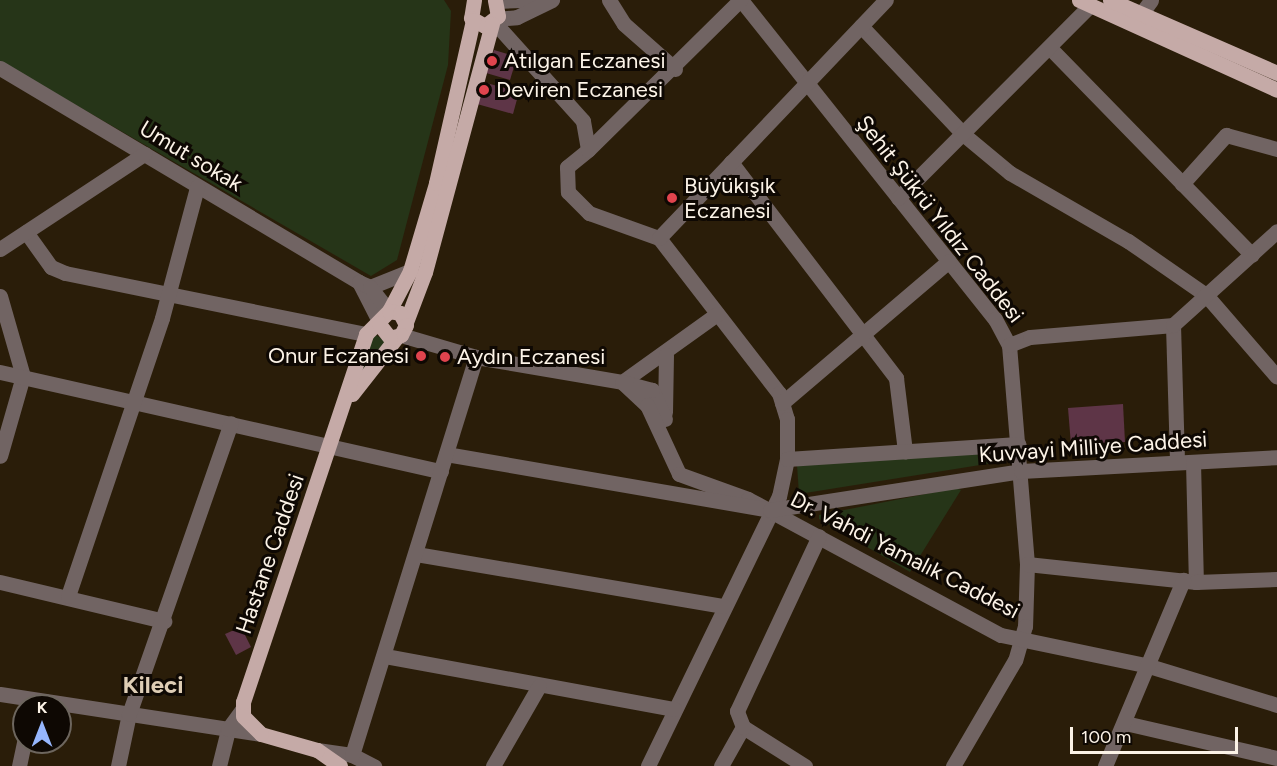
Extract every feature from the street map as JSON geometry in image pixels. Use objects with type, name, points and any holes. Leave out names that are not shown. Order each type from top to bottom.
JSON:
[{"type":"main road","name":"Hastane Caddesi","points":[[346,401],[401,332],[425,272],[494,22],[495,0]]},
{"type":"main road","points":[[1110,0],[1277,73]]},
{"type":"main road","points":[[1085,2],[1277,90]]},
{"type":"main road","points":[[366,334],[382,319],[410,271],[454,117],[471,7],[494,22]]},
{"type":"main road","points":[[400,313],[401,332],[383,334],[382,319],[400,313]]},
{"type":"main road","name":"Hastane Caddesi","points":[[245,716],[366,334]]},
{"type":"main road","points":[[245,716],[261,734],[317,750],[340,766]]},
{"type":"street","points":[[495,0],[529,0]]},
{"type":"street","points":[[494,22],[517,17],[552,0]]},
{"type":"street","points":[[609,0],[624,24],[675,69]]},
{"type":"street","points":[[648,766],[770,510],[787,459],[782,403],[659,238],[589,213],[568,192],[567,167],[675,69],[740,0]]},
{"type":"street","name":"Şehit Şükrü Yıldız Caddesi","points":[[740,0],[949,261],[1009,345],[1019,444],[1027,564],[1023,640],[953,766]]},
{"type":"street","points":[[659,238],[886,0]]},
{"type":"street","points":[[1142,14],[1151,0]]},
{"type":"street","points":[[898,198],[1050,48],[1085,2]]},
{"type":"street","points":[[494,22],[569,99],[583,121],[588,150]]},
{"type":"street","points":[[861,26],[963,134],[1023,183],[1128,241],[1206,295],[1277,377]]},
{"type":"street","points":[[1050,48],[1252,255]]},
{"type":"street","name":"Umut sokak","points":[[0,68],[197,187],[364,284]]},
{"type":"street","points":[[1182,184],[1226,135],[1277,149]]},
{"type":"street","points":[[0,249],[144,154]]},
{"type":"street","points":[[731,162],[864,333],[896,378],[905,452]]},
{"type":"street","points":[[68,596],[169,295],[197,187]]},
{"type":"street","points":[[1009,345],[1030,337],[1173,325],[1277,231]]},
{"type":"street","points":[[26,232],[51,267],[65,273],[366,334]]},
{"type":"street","points":[[782,403],[949,261]]},
{"type":"street","points":[[382,319],[364,284],[410,271]]},
{"type":"street","points":[[0,296],[23,376],[0,456]]},
{"type":"street","points":[[622,382],[666,355],[717,314]]},
{"type":"street","points":[[1173,325],[1177,462]]},
{"type":"street","points":[[401,332],[476,357],[622,382],[652,390],[665,420]]},
{"type":"street","points":[[666,355],[667,454]]},
{"type":"street","points":[[352,755],[385,656],[476,357]]},
{"type":"street","points":[[0,372],[441,471]]},
{"type":"street","name":"Dr. Vahdi Yamalık Caddesi","points":[[622,382],[643,399],[667,454],[679,474],[770,510],[981,625],[1023,640],[1149,666],[1277,705]]},
{"type":"street","points":[[117,766],[129,714],[164,621],[231,423]]},
{"type":"street","points":[[787,459],[1019,444]]},
{"type":"street","points":[[446,454],[770,510]]},
{"type":"street","name":"Kuvvayi Milliye Caddesi","points":[[770,510],[1021,471],[1277,457]]},
{"type":"street","points":[[1105,766],[1190,581],[1193,462]]},
{"type":"street","points":[[805,766],[743,727],[737,711],[753,668],[819,537]]},
{"type":"street","points":[[416,554],[724,606]]},
{"type":"street","points":[[1027,564],[1190,581],[1277,579]]},
{"type":"street","points":[[0,582],[68,596],[164,621]]},
{"type":"street","points":[[385,656],[674,709]]},
{"type":"street","points":[[493,766],[539,686]]},
{"type":"street","points":[[72,707],[261,734]]},
{"type":"street","points":[[219,766],[228,729],[245,716]]},
{"type":"street","points":[[1125,723],[1277,758]]},
{"type":"street","points":[[721,766],[743,727]]},
{"type":"street","points":[[317,750],[352,755],[374,766]]},
{"type":"green space","points":[[0,0],[444,0],[451,11],[448,65],[397,260],[371,276],[0,61]]},
{"type":"green space","points":[[374,334],[388,342],[354,387]]},
{"type":"green space","points":[[1007,452],[1005,461],[799,494],[797,465]]},
{"type":"green space","points":[[956,488],[961,490],[910,572],[819,519],[819,515]]},
{"type":"building","points":[[494,50],[517,57],[510,80],[486,73]]},
{"type":"building","points":[[483,82],[519,92],[513,114],[477,104]]},
{"type":"building","points":[[1123,404],[1125,442],[1071,445],[1068,408]]},
{"type":"building","points":[[241,627],[251,647],[236,655],[225,634]]},
{"type":"place","name":"Atılgan Eczanesi","points":[[492,61]]},
{"type":"place","name":"Deviren Eczanesi","points":[[484,90]]},
{"type":"place","name":"Büyükışık Eczanesi","points":[[672,198]]},
{"type":"place","name":"Onur Eczanesi","points":[[421,356]]},
{"type":"place","name":"Aydın Eczanesi","points":[[445,357]]},
{"type":"district","name":"Kileci","points":[[153,685]]}]
